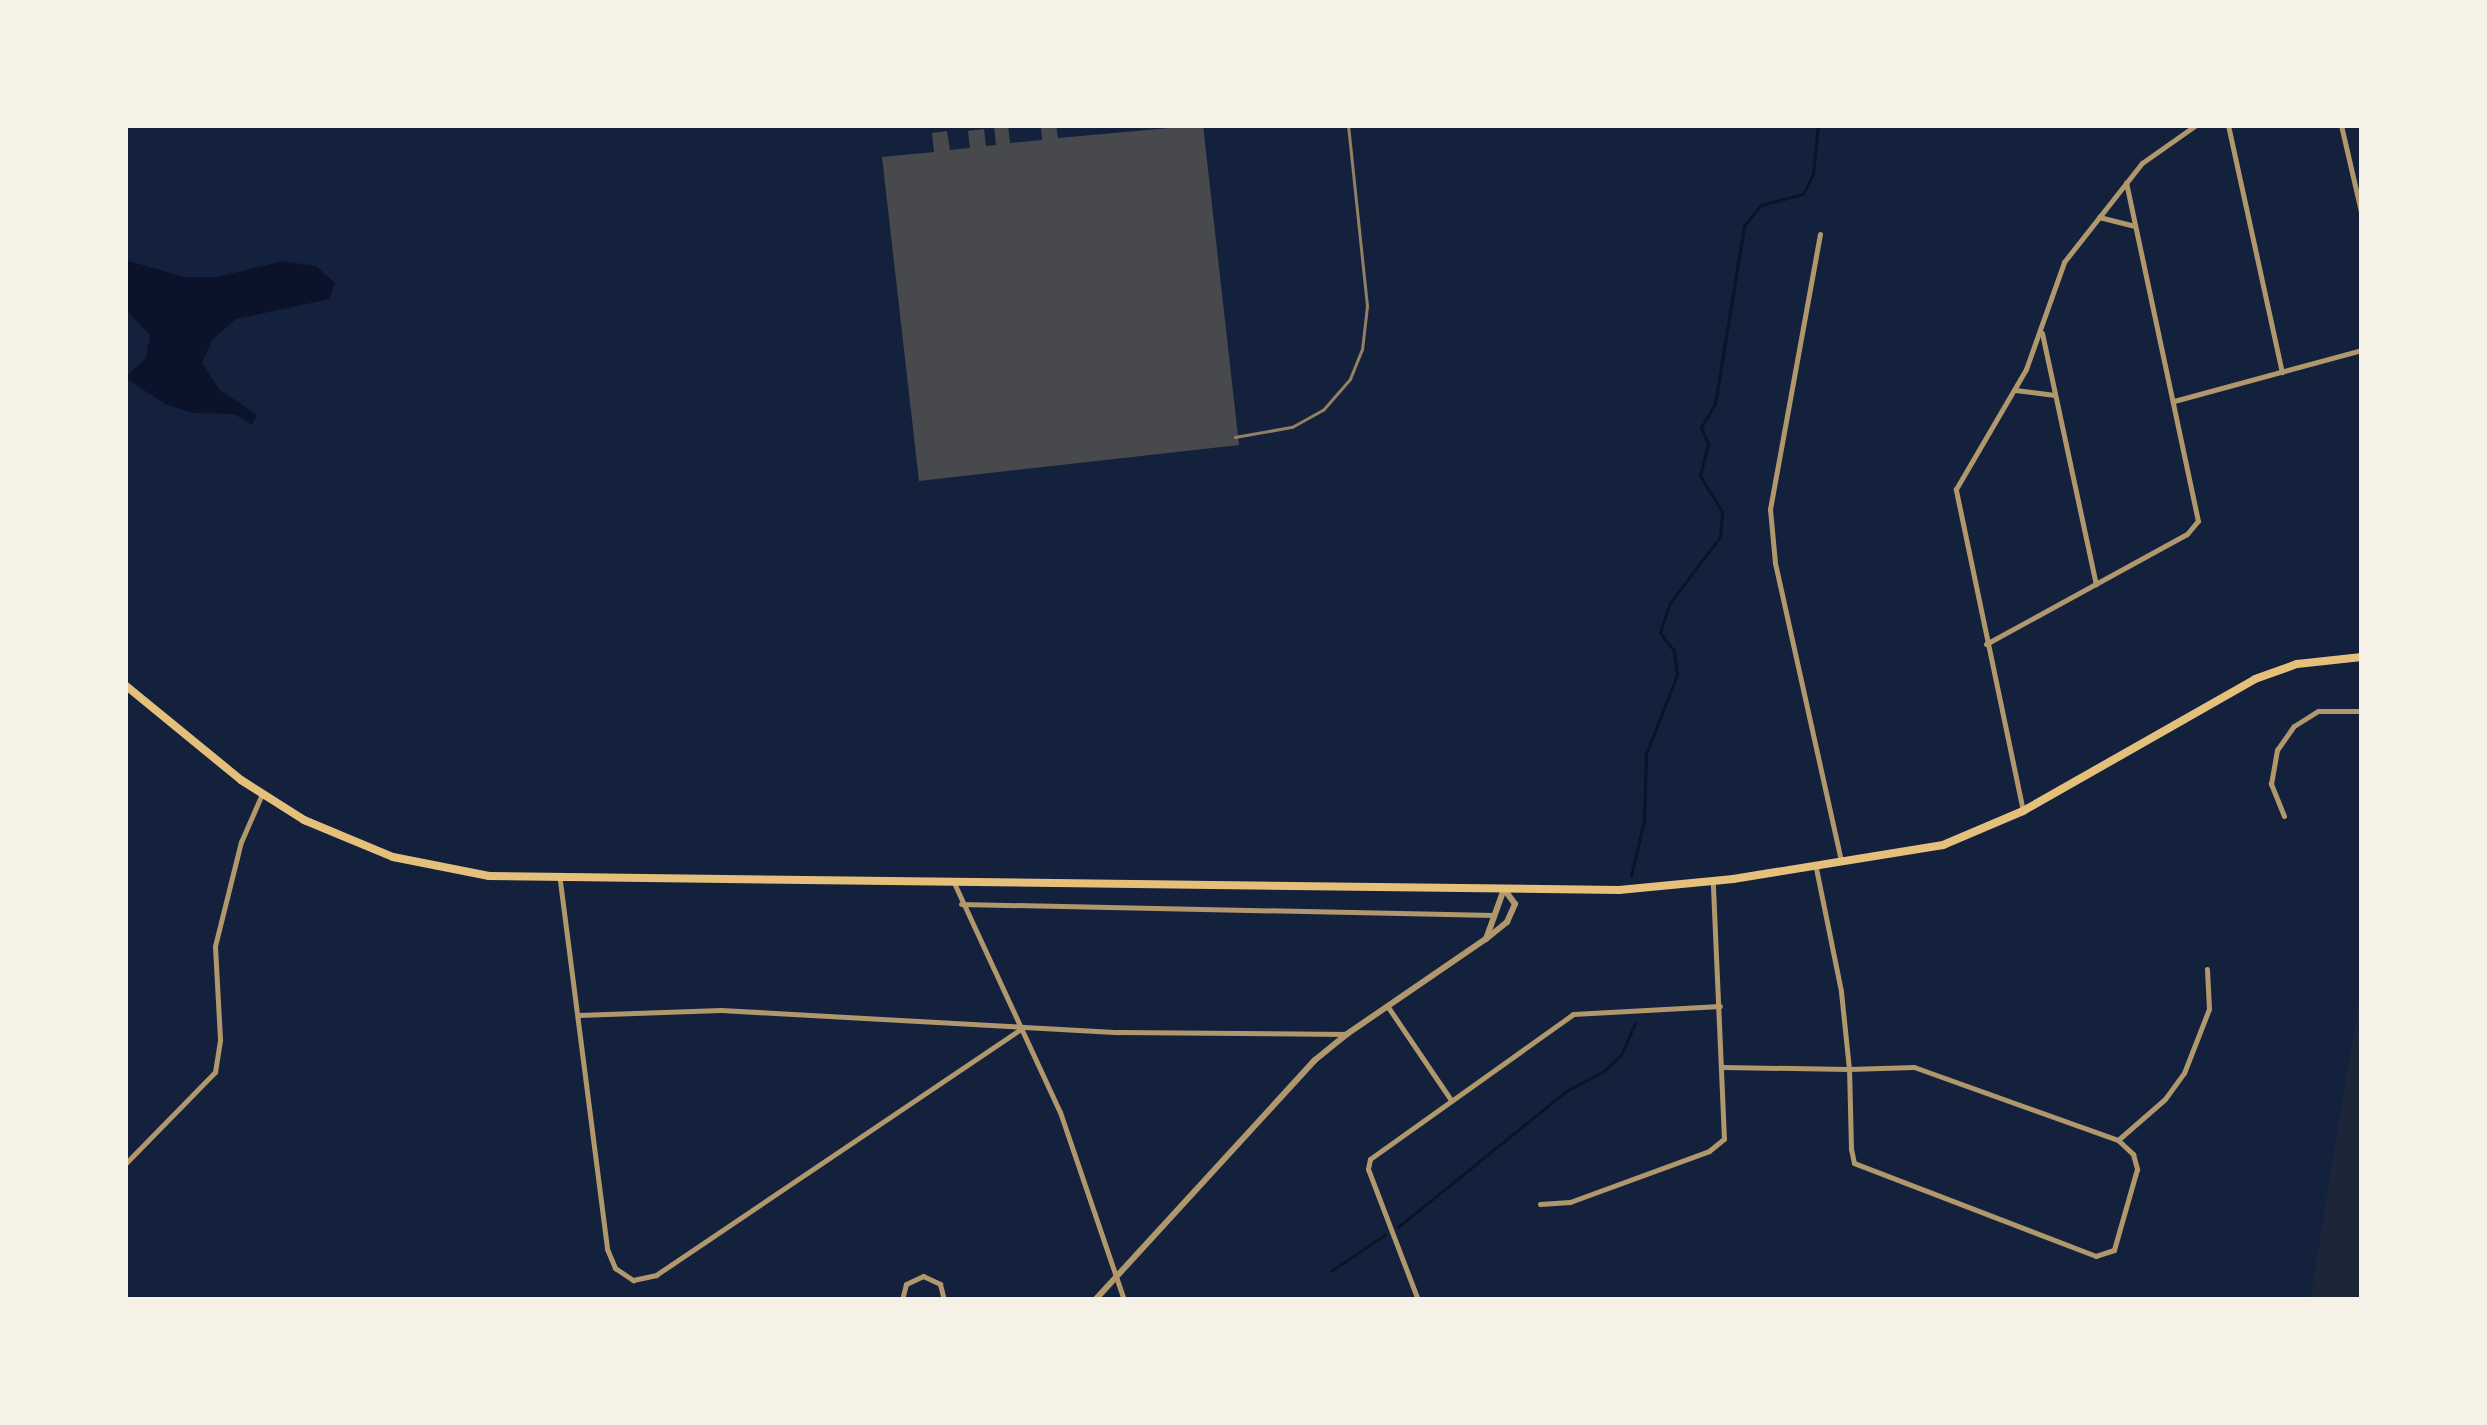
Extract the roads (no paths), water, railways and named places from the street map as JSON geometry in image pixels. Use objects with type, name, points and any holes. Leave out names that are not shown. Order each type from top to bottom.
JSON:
[{"type":"main road","points":[[125,685],[262,794],[380,853],[509,878],[1504,889],[1713,882],[1943,845],[2023,811],[2255,679],[2297,664],[2362,657]]},
{"type":"street","points":[[2023,811],[1956,489],[2015,390],[2041,329],[2058,271],[2147,158],[2196,125]]},
{"type":"street","points":[[2228,125],[2282,372]]},
{"type":"street","points":[[2341,125],[2362,216]]},
{"type":"street","points":[[1986,644],[2187,534],[2198,521],[2126,182]]},
{"type":"street","points":[[2099,216],[2136,226]]},
{"type":"street","points":[[1820,234],[1770,509],[1776,563],[1841,864]]},
{"type":"street","points":[[2041,329],[2096,584]]},
{"type":"street","points":[[2174,400],[2362,350]]},
{"type":"street","points":[[2015,390],[2055,395]]},
{"type":"street","points":[[2284,816],[2272,795],[2272,774],[2277,750],[2294,726],[2318,711],[2362,712]]},
{"type":"street","points":[[125,1164],[215,1072],[220,1049],[215,946],[241,842],[262,794]]},
{"type":"street","points":[[1723,1067],[1849,1070],[1930,1071],[2118,1140],[2135,1157],[2137,1173],[2114,1250],[2099,1257],[1857,1166],[1849,1070],[1816,868]]},
{"type":"street","points":[[560,880],[609,1256],[619,1273],[641,1281],[1022,1028]]},
{"type":"street","points":[[1540,1204],[1570,1202],[1718,1146],[1726,1122],[1713,882]]},
{"type":"street","points":[[955,884],[1063,1119],[1124,1300]]},
{"type":"street","points":[[1094,1300],[1300,1074],[1346,1034],[1486,939],[1514,916],[1514,899],[1504,889],[1486,939]]},
{"type":"street","points":[[961,904],[1494,914]]},
{"type":"street","points":[[2118,1140],[2153,1112],[2184,1073],[2209,1010],[2207,969]]},
{"type":"street","points":[[1418,1300],[1367,1166],[1572,1014],[1720,1006]]},
{"type":"street","points":[[1388,1007],[1451,1100]]},
{"type":"street","points":[[578,1015],[721,1010],[1022,1028],[1346,1034]]},
{"type":"street","points":[[902,1300],[906,1284],[923,1276],[940,1284],[944,1300]]},
{"type":"waterway","points":[[1631,876],[1644,820],[1646,754],[1677,675],[1674,651],[1660,633],[1670,603],[1720,537],[1722,512],[1700,476],[1708,444],[1701,428],[1715,404],[1744,226],[1761,205],[1803,194],[1813,174],[1818,125]]},
{"type":"waterway","points":[[1398,1227],[1568,1090],[1604,1071],[1621,1055],[1635,1024]]},
{"type":"waterway","points":[[1331,1271],[1385,1235]]},
{"type":"railway","points":[[1235,437],[1292,427],[1323,410],[1350,379],[1362,350],[1367,306],[1348,125]]}]
